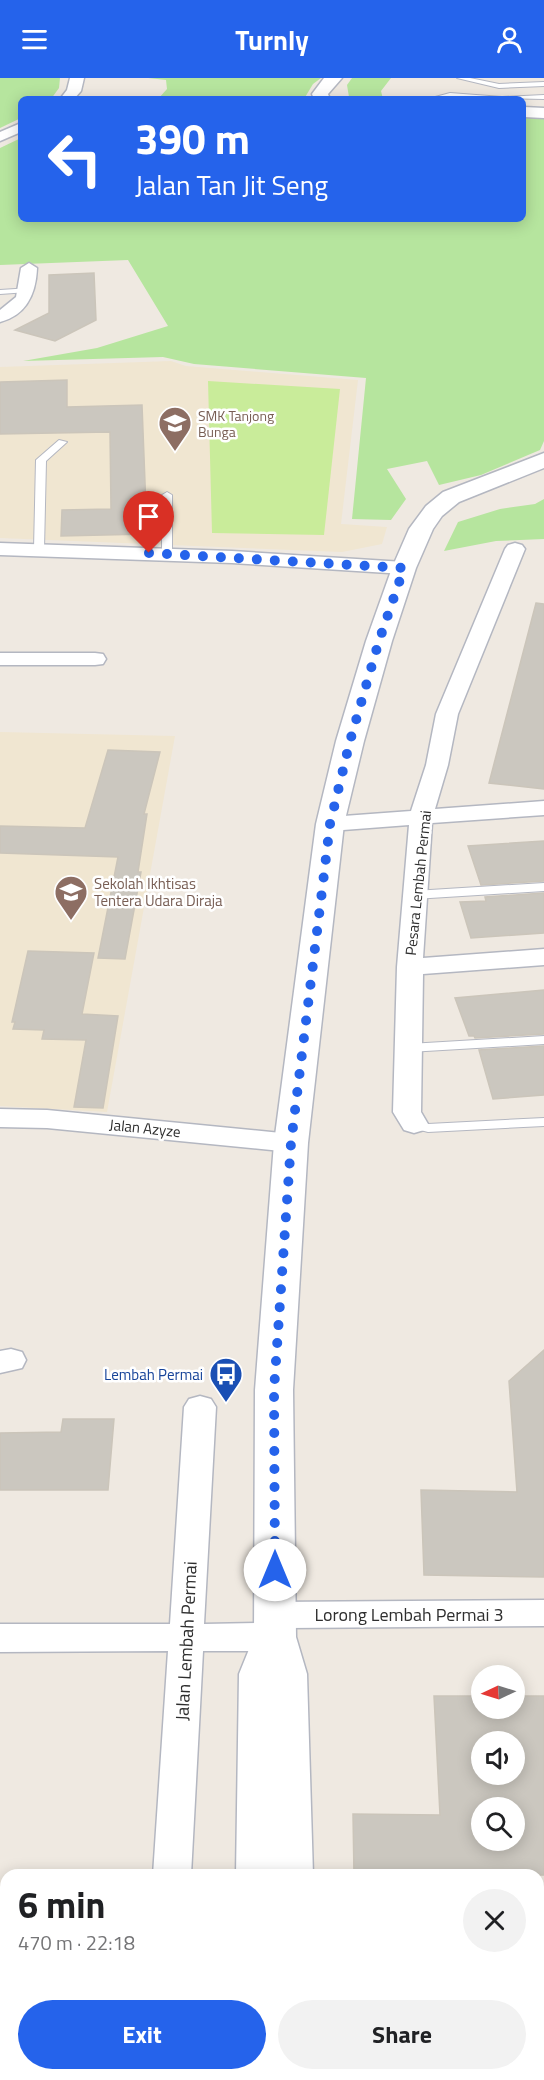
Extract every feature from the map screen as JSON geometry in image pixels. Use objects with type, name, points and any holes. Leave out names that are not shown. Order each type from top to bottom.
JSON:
[{"type":"main road","points":[[321,96],[325,85],[334,78]]},
{"type":"main road","points":[[526,112],[544,113]]},
{"type":"main road","points":[[290,1869],[286,1674],[275,1626],[274,1390],[291,1143],[330,824],[357,719],[404,568],[415,542],[434,511],[451,497],[544,460]]},
{"type":"main road","points":[[259,1869],[260,1674],[275,1626]]},
{"type":"street","points":[[70,96],[74,91],[77,78]]},
{"type":"street","points":[[0,137],[18,128]]},
{"type":"street","points":[[0,317],[20,306],[28,290],[29,268]]},
{"type":"street","points":[[0,549],[167,554],[404,568]]},
{"type":"street","name":"Pesara Lembah Permai","points":[[414,1124],[407,1112],[410,967],[422,817],[437,765],[447,714],[480,627],[515,549]]},
{"type":"street","points":[[0,659],[95,659]]},
{"type":"street","points":[[330,824],[544,808]]},
{"type":"street","points":[[410,967],[544,957]]},
{"type":"street","name":"Jalan Azyze","points":[[0,1118],[47,1119],[291,1143]]},
{"type":"street","name":"Jalan Lembah Permai","points":[[172,1869],[200,1407]]},
{"type":"street","name":"Lorong Lembah Permai 3","points":[[0,1638],[187,1637],[275,1626],[544,1613]]},
{"type":"lane","points":[[460,78],[500,86],[544,84]]},
{"type":"lane","points":[[445,96],[463,96]]},
{"type":"lane","points":[[526,98],[544,97]]},
{"type":"lane","points":[[0,292],[28,290]]},
{"type":"lane","points":[[39,549],[41,460],[62,442]]},
{"type":"lane","points":[[167,495],[167,554]]},
{"type":"lane","points":[[414,895],[544,887]]},
{"type":"lane","points":[[409,1048],[544,1040]]},
{"type":"lane","points":[[414,1124],[429,1128],[544,1122]]},
{"type":"shaded area","name":"SMK Tanjong Bunga","points":[[171,361],[186,366],[358,380],[341,524],[387,527],[382,544],[342,552],[0,538],[0,367]]},
{"type":"shaded area","name":"Sekolah Ikhtisas Tentera Udara Diraja","points":[[0,732],[175,736],[107,1112],[0,1106]]},
{"type":"green space","points":[[0,78],[60,78],[59,88],[53,96],[18,96],[18,119],[0,128]]},
{"type":"green space","points":[[148,78],[321,78],[313,84],[306,96],[161,96],[167,89],[166,80]]},
{"type":"green space","points":[[352,78],[391,78],[381,91],[382,96],[349,96],[347,85]]},
{"type":"green space","points":[[526,117],[544,119],[544,441],[540,450],[481,475],[439,485],[427,461],[387,469],[406,499],[391,520],[352,519],[366,378],[194,364],[163,357],[23,361],[97,348],[168,326],[128,260],[0,265],[0,148],[18,139],[18,222],[526,222]]},
{"type":"green space","points":[[208,381],[340,389],[324,535],[212,533]]},
{"type":"green space","points":[[544,499],[544,539],[496,541],[444,551],[458,522],[500,509],[535,504]]},
{"type":"building","points":[[94,273],[96,320],[55,341],[15,330],[49,313],[49,275]]},
{"type":"building","points":[[67,380],[67,407],[142,405],[147,534],[61,536],[62,510],[111,509],[110,432],[0,434],[0,382]]},
{"type":"building","points":[[536,603],[544,604],[544,789],[489,783]]},
{"type":"building","points":[[108,750],[160,752],[144,814],[147,814],[138,872],[141,872],[125,959],[98,958],[118,857],[0,853],[0,826],[85,828]]},
{"type":"building","points":[[544,841],[544,881],[481,885],[468,846]]},
{"type":"building","points":[[544,893],[544,933],[471,938],[460,902],[486,901],[485,897]]},
{"type":"building","points":[[28,951],[94,953],[82,1014],[118,1016],[103,1108],[74,1107],[86,1040],[42,1039],[44,1030],[13,1029],[15,1022],[12,1022]]},
{"type":"building","points":[[544,990],[544,1034],[475,1038],[469,1036],[455,998]]},
{"type":"building","points":[[544,1046],[544,1095],[493,1099],[479,1050]]},
{"type":"building","points":[[544,1350],[544,1577],[424,1575],[421,1490],[517,1492],[509,1381]]},
{"type":"building","points":[[63,1419],[114,1419],[108,1490],[0,1490],[0,1433],[61,1432]]},
{"type":"building","points":[[434,1696],[471,1696],[471,1719],[525,1719],[525,1696],[544,1696],[544,1869],[354,1869],[353,1814],[440,1815]]},
{"type":"place","name":"SMK Tanjong Bunga","points":[[175,452]]},
{"type":"place","name":"Sekolah Ikhtisas Tentera Udara Diraja","points":[[71,921]]},
{"type":"place","name":"Lembah Permai","points":[[226,1403]]},
{"type":"route","points":[[149,553],[404,568],[379,641],[350,741],[330,824],[291,1143],[274,1390],[275,1570]]}]
